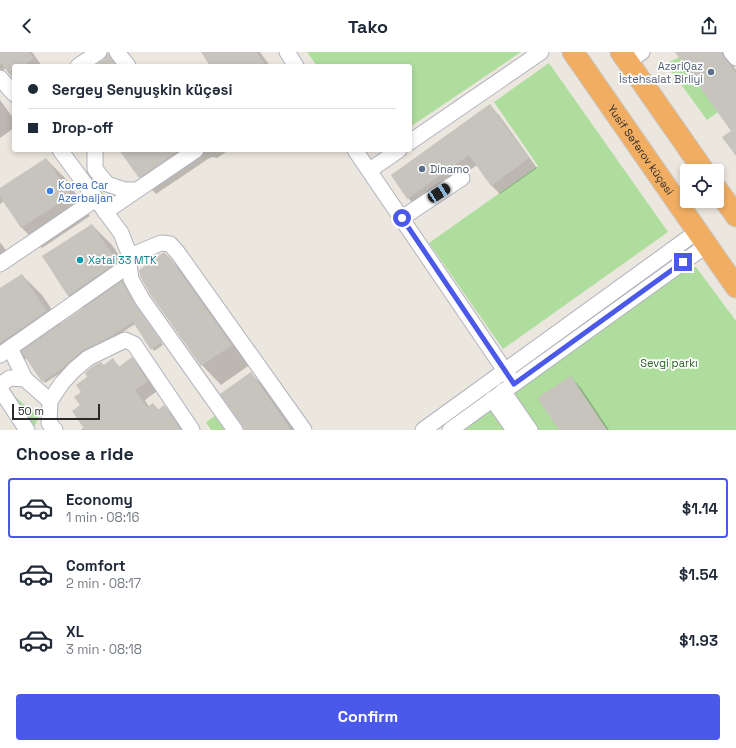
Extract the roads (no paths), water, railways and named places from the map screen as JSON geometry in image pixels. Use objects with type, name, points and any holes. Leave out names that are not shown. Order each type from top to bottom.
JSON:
[{"type":"highway","name":"Yusif Səfərov küçəsi","points":[[573,52],[736,287]]},
{"type":"highway","points":[[630,55],[700,164]]},
{"type":"highway","points":[[724,199],[736,215]]},
{"type":"street","points":[[81,64],[99,52]]},
{"type":"street","points":[[118,52],[127,64]]},
{"type":"street","points":[[287,52],[295,64]]},
{"type":"street","points":[[412,141],[541,52]]},
{"type":"street","points":[[731,52],[736,58]]},
{"type":"street","points":[[0,78],[12,92]]},
{"type":"street","points":[[65,152],[121,233],[130,261],[131,279],[142,299],[235,430]]},
{"type":"street","points":[[95,152],[95,169],[107,184],[125,190],[136,190]]},
{"type":"street","points":[[106,212],[193,152]]},
{"type":"street","points":[[357,152],[505,370],[503,391],[514,430]]},
{"type":"street","points":[[370,170],[396,152]]},
{"type":"street","points":[[402,218],[462,178]]},
{"type":"street","points":[[0,264],[96,199]]},
{"type":"street","points":[[423,430],[505,370],[702,238]]},
{"type":"street","points":[[450,430],[702,238]]},
{"type":"street","points":[[50,401],[25,379],[5,352],[130,261],[161,243],[170,244],[178,253],[304,430]]},
{"type":"street","points":[[47,428],[50,401],[62,383],[88,358],[125,340],[134,344],[192,430]]},
{"type":"street","points":[[25,379],[10,378],[1,381],[27,430]]},
{"type":"street","points":[[503,391],[530,430]]},
{"type":"place","name":"AzəriQaz İstehsalat Birliyi","points":[[711,72]]},
{"type":"place","name":"Dinamo","points":[[422,169]]},
{"type":"place","name":"Korea Car Azerbaijan","points":[[50,191]]},
{"type":"place","name":"Xətai 33 MTK","points":[[80,260]]},
{"type":"park label","name":"Sevgi parkı","points":[[669,363]]}]
